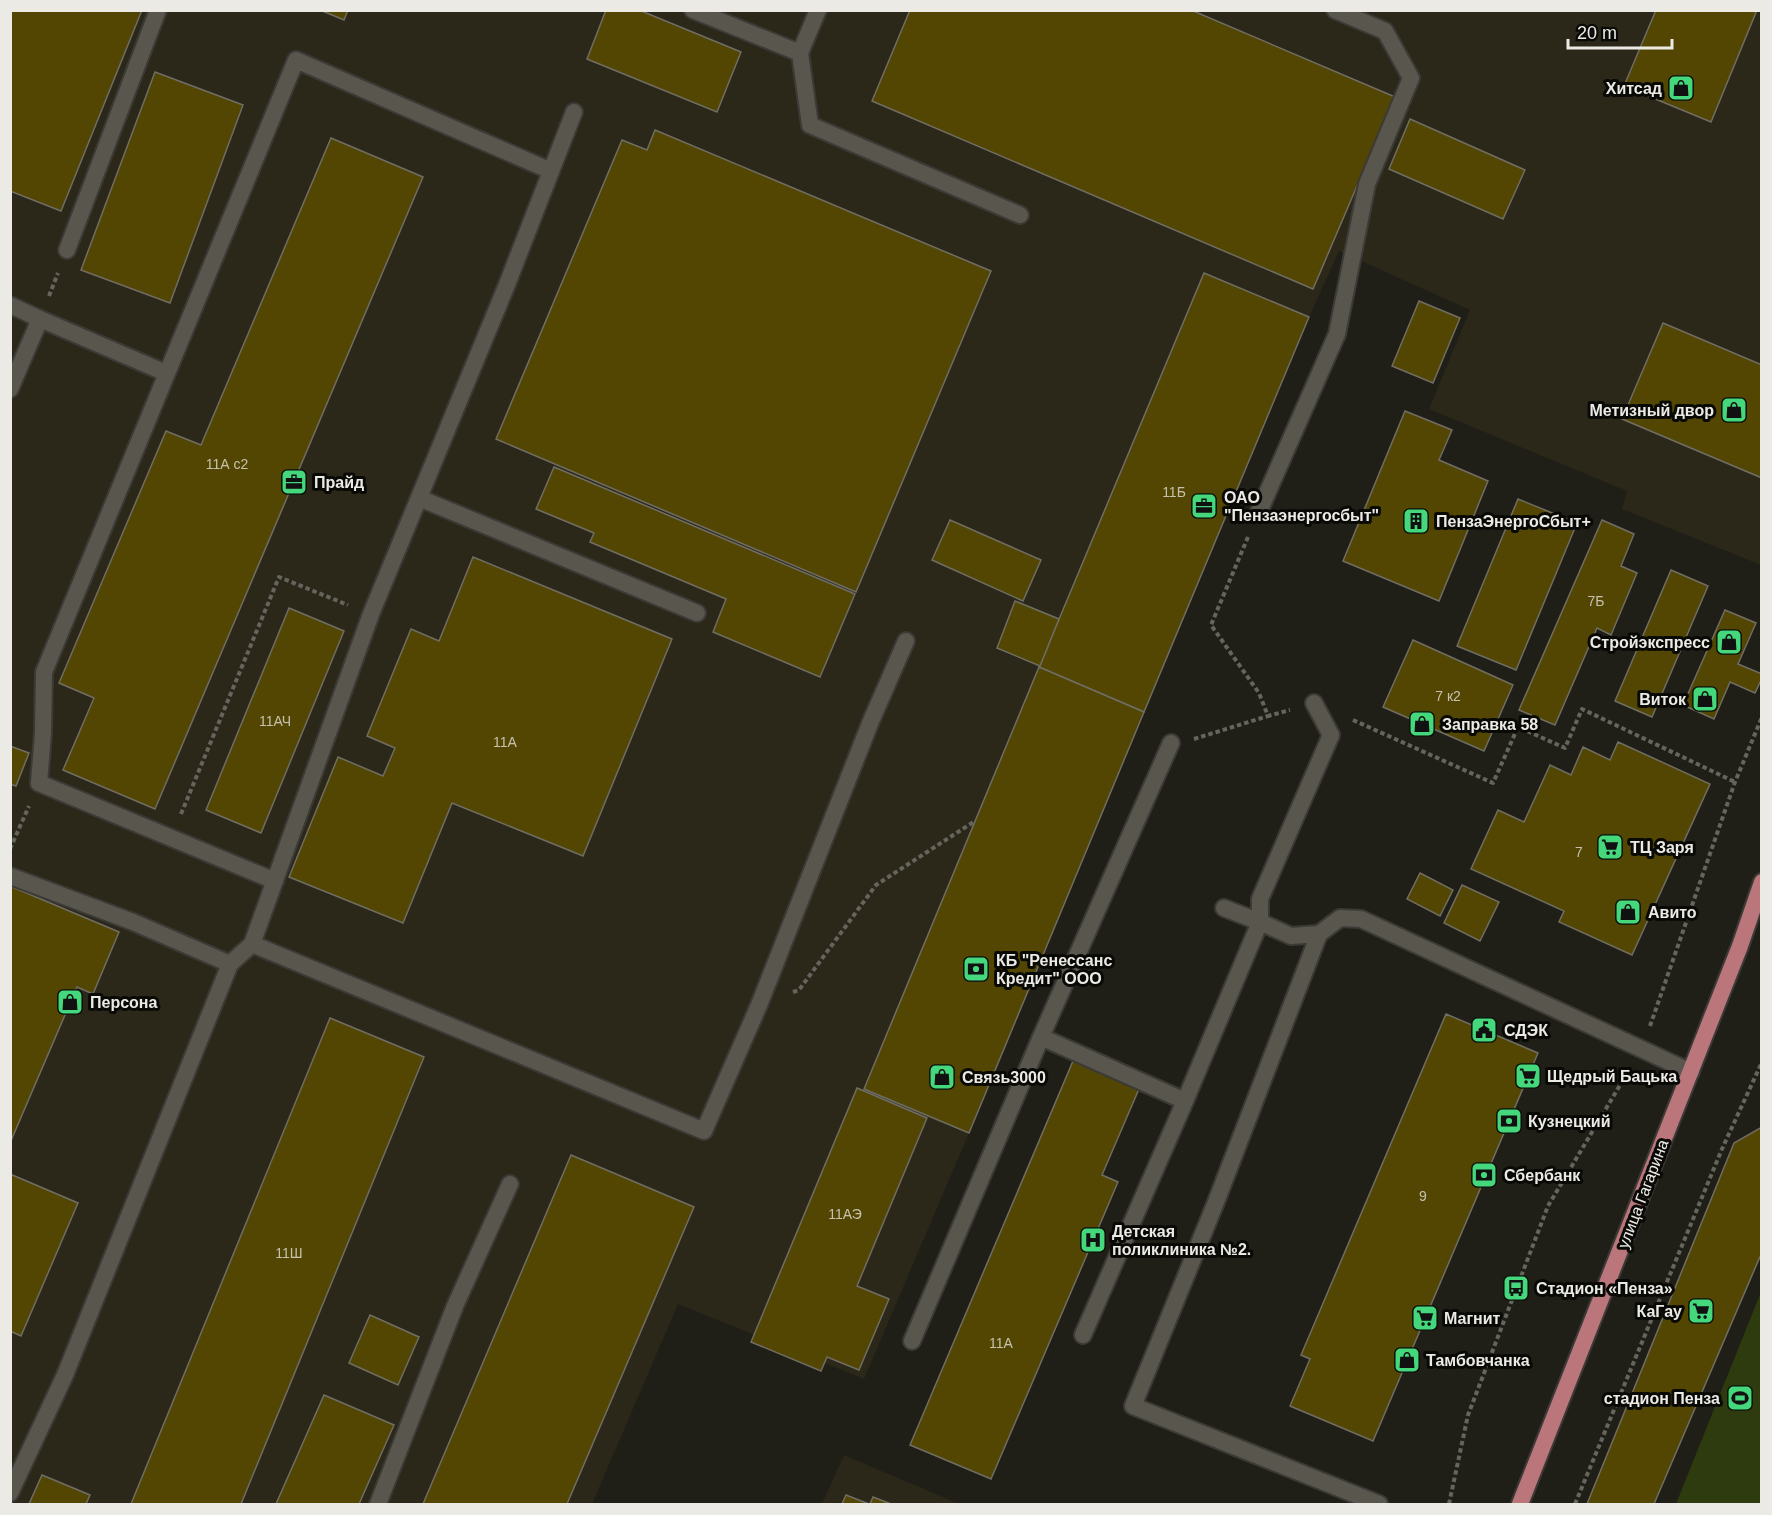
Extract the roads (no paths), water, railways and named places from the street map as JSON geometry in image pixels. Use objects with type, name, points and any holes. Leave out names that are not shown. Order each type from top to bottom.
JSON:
[{"type":"main road","name":"улица Гагарина","points":[[1520,1504],[1740,946],[1761,882]]},
{"type":"lane","points":[[67,249],[158,10]]},
{"type":"lane","points":[[693,10],[800,53]]},
{"type":"lane","points":[[818,10],[800,53],[810,125],[1020,215]]},
{"type":"lane","points":[[1258,514],[1337,334],[1367,184],[1411,78],[1385,31],[1335,10]]},
{"type":"lane","points":[[275,881],[39,783],[44,672],[296,60],[551,171]]},
{"type":"lane","points":[[10,1493],[65,1375],[230,964],[252,944],[371,614],[502,297],[574,112]]},
{"type":"lane","points":[[10,305],[166,373]]},
{"type":"lane","points":[[10,390],[40,319]]},
{"type":"lane","points":[[419,498],[697,614]]},
{"type":"lane","points":[[252,944],[704,1131],[759,1005],[871,721],[906,640]]},
{"type":"lane","points":[[1083,1335],[1260,922],[1260,899],[1330,735],[1314,703]]},
{"type":"lane","points":[[912,1341],[1041,1037],[1171,743]]},
{"type":"lane","points":[[10,876],[133,922],[230,964]]},
{"type":"lane","points":[[1224,908],[1291,936],[1319,934]]},
{"type":"lane","points":[[1379,1504],[1132,1406],[1216,1202],[1319,934],[1340,918],[1361,919],[1690,1072]]},
{"type":"lane","points":[[1041,1037],[1185,1101]]},
{"type":"lane","points":[[378,1504],[455,1306],[510,1184]]},
{"type":"place","name":"Хитсад","points":[[1681,88]]},
{"type":"place","name":"Метизный двор","points":[[1734,410]]},
{"type":"place","name":"Прайд","points":[[294,482]]},
{"type":"place","name":"ОАО \"Пензаэнергосбыт\"","points":[[1204,506]]},
{"type":"place","name":"ПензаЭнергоСбыт+","points":[[1416,521]]},
{"type":"place","name":"Стройэкспресс","points":[[1729,642]]},
{"type":"place","name":"Виток","points":[[1705,699]]},
{"type":"place","name":"Заправка 58","points":[[1422,724]]},
{"type":"place","name":"ТЦ Заря","points":[[1610,847]]},
{"type":"place","name":"Авито","points":[[1628,912]]},
{"type":"place","name":"КБ \"Ренессанс Кредит\" ООО","points":[[976,969]]},
{"type":"place","name":"Персона","points":[[70,1002]]},
{"type":"place","name":"СДЭК","points":[[1484,1030]]},
{"type":"place","name":"Щедрый Бацька","points":[[1528,1076]]},
{"type":"place","name":"Связь3000","points":[[942,1077]]},
{"type":"place","name":"Кузнецкий","points":[[1509,1121]]},
{"type":"place","name":"Сбербанк","points":[[1484,1175]]},
{"type":"place","name":"Детская поликлиника №2.","points":[[1093,1240]]},
{"type":"place","name":"Стадион «Пенза»","points":[[1516,1288]]},
{"type":"place","name":"КаГау","points":[[1701,1311]]},
{"type":"place","name":"Магнит","points":[[1425,1318]]},
{"type":"place","name":"Тамбовчанка","points":[[1407,1360]]},
{"type":"place","name":"стадион Пенза","points":[[1740,1398]]}]
